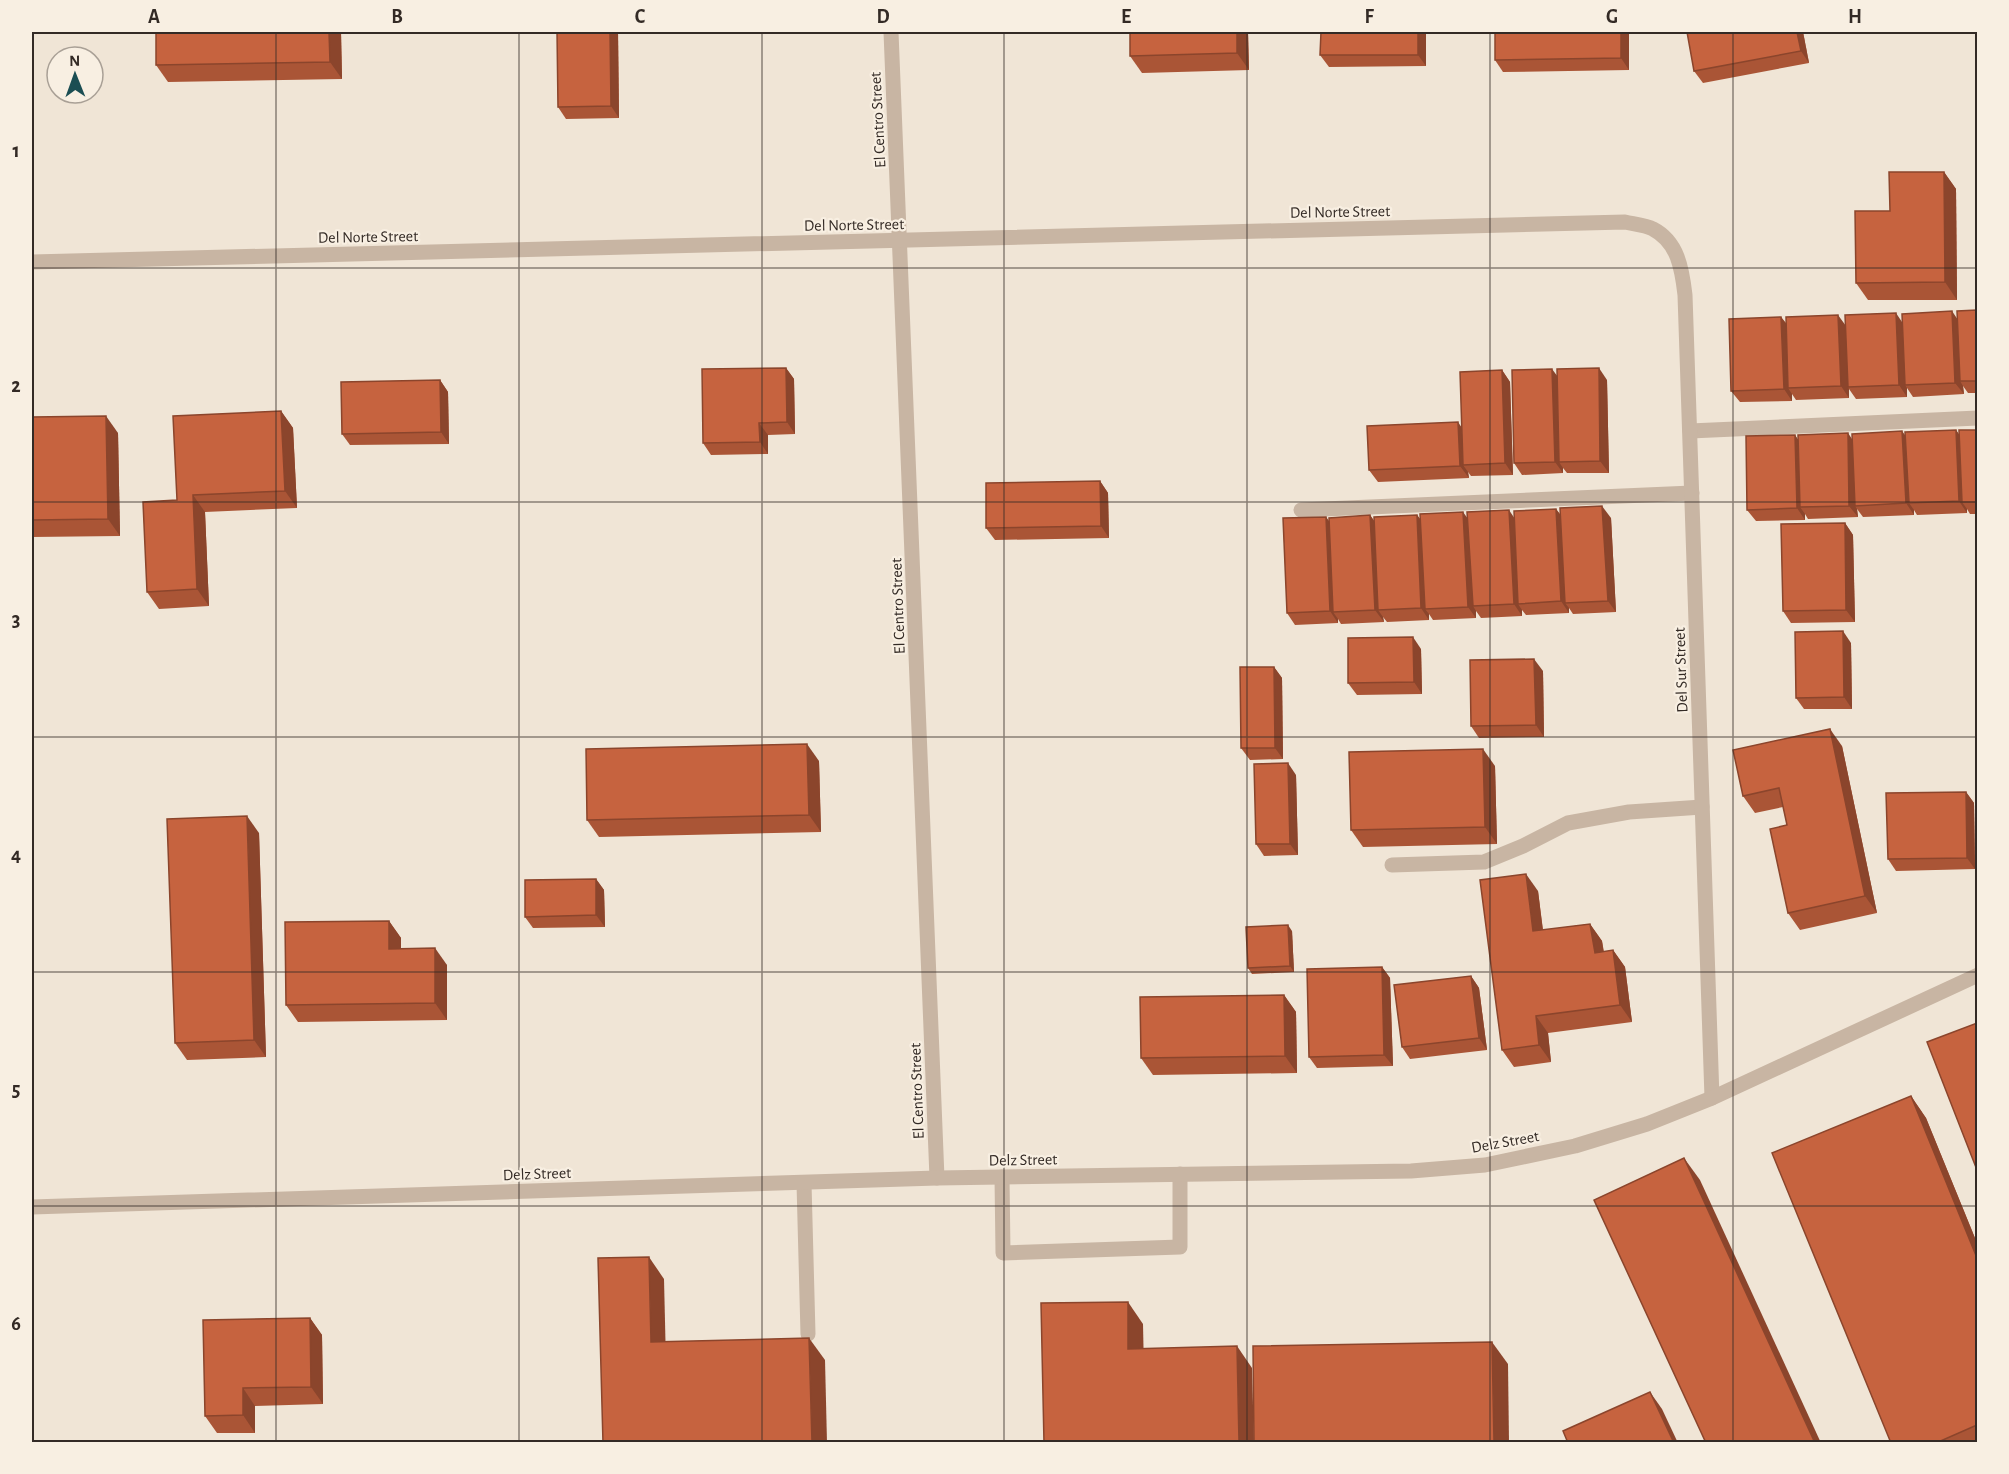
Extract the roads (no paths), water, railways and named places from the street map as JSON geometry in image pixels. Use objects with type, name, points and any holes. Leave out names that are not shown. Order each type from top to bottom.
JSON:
[{"type":"street","name":"El Centro Street","points":[[891,32],[938,1178]]},
{"type":"street","name":"Del Norte Street","points":[[32,262],[1625,222],[1653,229],[1672,244]]},
{"type":"street","name":"Del Sur Street","points":[[1672,244],[1681,267],[1685,295],[1712,1098]]},
{"type":"street","points":[[1690,431],[1977,418]]},
{"type":"street","points":[[1301,510],[1692,493]]},
{"type":"street","points":[[1392,865],[1484,862],[1523,846],[1568,823],[1629,812],[1702,807]]},
{"type":"street","name":"Delz Street","points":[[32,1207],[938,1178],[1411,1171],[1485,1164],[1575,1146],[1647,1124],[1712,1098],[1977,975]]},
{"type":"street","points":[[1002,1177],[1003,1253],[1180,1247],[1180,1174]]},
{"type":"street","points":[[804,1183],[808,1334]]}]
